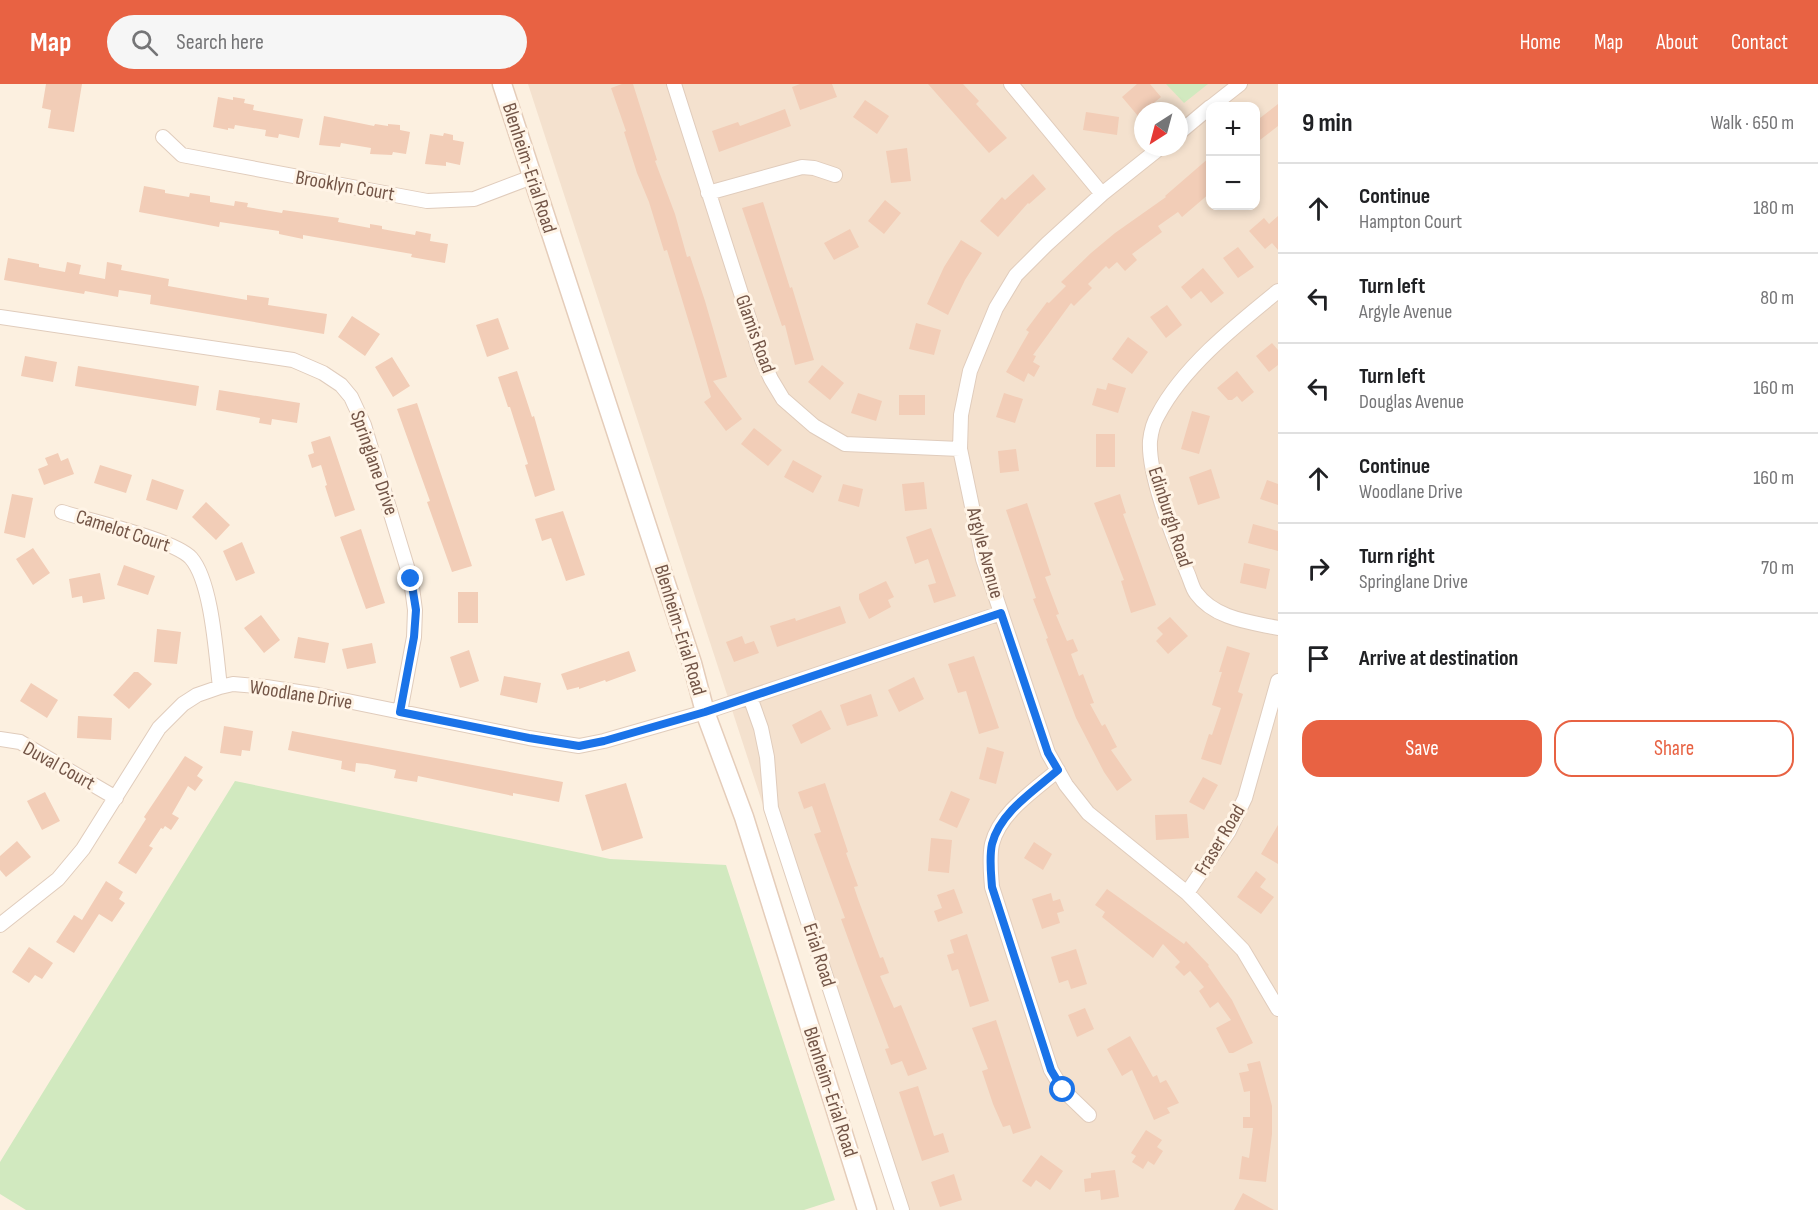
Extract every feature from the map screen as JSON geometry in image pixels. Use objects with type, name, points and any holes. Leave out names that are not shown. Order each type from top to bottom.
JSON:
[{"type":"main road","name":"Blenheim-Erial Road","points":[[502,84],[692,663],[705,712],[744,818],[867,1210]]},
{"type":"street","name":"Glamis Road","points":[[674,84],[762,359],[783,399],[814,426],[846,444],[960,449]]},
{"type":"street","points":[[1011,84],[1102,194]]},
{"type":"street","points":[[1217,102],[1240,84]]},
{"type":"street","points":[[1188,126],[1206,111]]},
{"type":"street","name":"Brooklyn Court","points":[[163,137],[182,155],[427,201],[474,199],[532,177]]},
{"type":"street","name":"Argyle Avenue","points":[[1150,156],[1102,194],[1016,275],[996,308],[970,371],[961,415],[960,449],[983,559],[1048,753],[1066,785],[1088,813],[1187,893],[1243,951],[1278,1009]]},
{"type":"street","points":[[708,193],[802,166],[835,175]]},
{"type":"street","name":"Edinburgh Road","points":[[1278,291],[1243,319],[1177,383],[1157,416],[1150,442],[1155,481],[1179,553],[1196,593],[1217,612],[1228,617],[1278,628]]},
{"type":"street","name":"Springlane Drive","points":[[0,317],[293,360],[323,373],[341,386],[351,397],[364,425],[411,579],[416,610],[414,637],[400,712]]},
{"type":"street","name":"Camelot Court","points":[[62,512],[166,544],[190,557],[196,564],[210,610],[220,687]]},
{"type":"street","name":"Woodlane Drive","points":[[0,925],[58,879],[84,849],[159,728],[183,704],[197,695],[220,687],[233,684],[266,687],[579,746],[705,712],[1001,613]]},
{"type":"street","name":"Fraser Road","points":[[1187,893],[1230,831],[1245,798],[1278,681]]},
{"type":"street","name":"Erial Road","points":[[750,697],[761,728],[767,757],[771,808],[902,1210]]},
{"type":"street","name":"Duval Court","points":[[0,739],[20,742],[116,798]]},
{"type":"street","points":[[1058,770],[1001,822],[992,844],[992,887],[1051,1070],[1063,1090],[1089,1115]]},
{"type":"shaded area","points":[[528,84],[1278,84],[1278,1210],[895,1210]]},
{"type":"green space","points":[[1166,84],[1208,84],[1185,102]]},
{"type":"green space","points":[[235,781],[610,859],[726,865],[835,1200],[804,1210],[26,1210],[0,1194],[0,1162]]},
{"type":"building","points":[[46,84],[82,84],[74,132],[48,128],[51,110],[42,108]]},
{"type":"building","points":[[622,84],[633,84],[657,160],[655,161],[675,214],[687,257],[690,256],[705,301],[727,377],[713,381],[742,419],[726,431],[704,402],[711,397],[694,339],[667,250],[664,251],[649,202],[637,173],[611,88]]},
{"type":"building","points":[[800,84],[832,84],[837,97],[800,110],[792,87]]},
{"type":"building","points":[[928,84],[963,84],[979,101],[976,104],[1007,138],[989,153]]},
{"type":"building","points":[[1137,84],[1150,84],[1161,97],[1155,102],[1134,102],[1134,111],[1122,97]]},
{"type":"building","points":[[218,97],[233,100],[233,97],[245,99],[244,103],[254,105],[253,110],[303,119],[299,138],[279,134],[278,138],[265,136],[266,130],[235,125],[234,129],[228,128],[228,130],[213,127]]},
{"type":"building","points":[[865,100],[889,116],[877,134],[853,117]]},
{"type":"building","points":[[1278,104],[1278,126],[1260,140],[1260,118]]},
{"type":"building","points":[[785,109],[791,126],[719,152],[712,131],[738,122],[740,126]]},
{"type":"building","points":[[1086,112],[1119,117],[1117,135],[1083,130]]},
{"type":"building","points":[[324,116],[374,126],[375,124],[400,125],[400,130],[410,132],[406,154],[393,152],[392,155],[370,154],[371,148],[341,143],[340,147],[319,145]]},
{"type":"building","points":[[444,133],[453,135],[453,140],[464,142],[460,165],[446,162],[446,166],[425,164],[430,134],[443,136]]},
{"type":"building","points":[[907,148],[911,181],[891,183],[886,151]]},
{"type":"building","points":[[1206,160],[1206,196],[1182,217],[1178,212],[1158,226],[1162,232],[1132,254],[1137,260],[1125,271],[1117,262],[1109,269],[1106,266],[1088,284],[1092,288],[1074,306],[1071,303],[1033,355],[1036,356],[1033,362],[1040,366],[1034,377],[1028,373],[1024,382],[1006,372],[1029,332],[1026,330],[1047,302],[1049,303],[1066,286],[1061,282],[1115,233],[1165,196]]},
{"type":"building","points":[[1033,174],[1046,189],[1028,203],[998,237],[980,221],[1002,197],[1005,200]]},
{"type":"building","points":[[144,186],[165,190],[165,193],[189,197],[190,193],[210,196],[210,202],[234,206],[235,201],[248,203],[247,207],[282,213],[283,210],[339,218],[338,222],[370,228],[370,224],[382,226],[382,229],[415,235],[416,231],[431,234],[430,241],[448,244],[445,263],[411,257],[412,254],[303,235],[303,239],[279,234],[279,231],[220,222],[219,227],[139,212]]},
{"type":"building","points":[[885,200],[901,213],[884,234],[868,221]]},
{"type":"building","points":[[763,202],[814,360],[795,365],[785,325],[782,326],[742,208]]},
{"type":"building","points":[[1278,216],[1278,250],[1272,243],[1265,249],[1249,231],[1264,218],[1269,224]]},
{"type":"building","points":[[850,229],[859,247],[834,260],[824,243]]},
{"type":"building","points":[[961,240],[982,253],[965,280],[948,315],[927,304],[944,267]]},
{"type":"building","points":[[1238,247],[1254,267],[1238,278],[1223,258]]},
{"type":"building","points":[[8,258],[65,272],[67,262],[81,265],[79,274],[105,279],[107,262],[122,265],[121,270],[169,279],[168,286],[247,300],[247,295],[269,298],[268,305],[327,314],[324,334],[150,304],[151,295],[119,290],[118,297],[85,291],[84,294],[4,280]]},
{"type":"building","points":[[1203,268],[1224,293],[1211,303],[1201,291],[1191,299],[1181,287]]},
{"type":"building","points":[[1167,305],[1182,325],[1166,338],[1150,317]]},
{"type":"building","points":[[352,316],[380,334],[365,356],[338,337]]},
{"type":"building","points":[[498,318],[509,349],[487,357],[476,325]]},
{"type":"building","points":[[916,323],[941,330],[934,355],[909,349]]},
{"type":"building","points":[[1128,337],[1148,352],[1132,374],[1112,359]]},
{"type":"building","points":[[1272,343],[1278,350],[1278,365],[1269,372],[1256,356]]},
{"type":"building","points":[[25,356],[57,362],[53,382],[21,376]]},
{"type":"building","points":[[392,357],[410,386],[393,397],[375,367]]},
{"type":"building","points":[[822,365],[844,383],[830,400],[808,382]]},
{"type":"building","points":[[78,366],[199,386],[196,406],[75,386]]},
{"type":"building","points":[[517,371],[532,417],[534,416],[555,490],[535,497],[525,465],[528,464],[498,377]]},
{"type":"building","points":[[1237,371],[1254,392],[1242,402],[1237,396],[1228,400],[1217,388]]},
{"type":"building","points":[[1108,383],[1126,388],[1118,413],[1092,405],[1097,388],[1106,390]]},
{"type":"building","points":[[219,390],[300,403],[297,423],[272,419],[271,425],[259,423],[260,418],[216,410]]},
{"type":"building","points":[[858,393],[882,401],[876,421],[851,413]]},
{"type":"building","points":[[1004,393],[1023,399],[1015,423],[996,417]]},
{"type":"building","points":[[899,395],[925,395],[925,415],[899,415]]},
{"type":"building","points":[[417,403],[472,566],[452,572],[427,502],[430,501],[397,409]]},
{"type":"building","points":[[1192,411],[1210,416],[1199,454],[1181,449]]},
{"type":"building","points":[[754,428],[782,450],[768,466],[741,444]]},
{"type":"building","points":[[1096,434],[1115,434],[1115,467],[1096,467]]},
{"type":"building","points":[[330,436],[355,510],[335,517],[321,465],[312,468],[308,455],[314,453],[311,442]]},
{"type":"building","points":[[1016,449],[1019,471],[1000,473],[998,451]]},
{"type":"building","points":[[58,453],[61,461],[68,458],[74,474],[44,485],[38,469],[48,465],[45,458]]},
{"type":"building","points":[[793,460],[822,476],[813,493],[784,477]]},
{"type":"building","points":[[100,465],[132,475],[126,493],[94,483]]},
{"type":"building","points":[[1211,469],[1220,498],[1198,505],[1189,477]]},
{"type":"building","points":[[152,479],[184,490],[177,510],[146,500]]},
{"type":"building","points":[[1267,480],[1278,484],[1278,505],[1260,499]]},
{"type":"building","points":[[924,482],[927,509],[905,511],[902,484]]},
{"type":"building","points":[[843,484],[863,489],[859,507],[838,501]]},
{"type":"building","points":[[12,494],[33,498],[25,538],[4,533]]},
{"type":"building","points":[[1120,494],[1126,513],[1123,514],[1156,605],[1131,613],[1121,581],[1124,580],[1094,503]]},
{"type":"building","points":[[206,502],[230,525],[216,540],[192,517]]},
{"type":"building","points":[[1027,503],[1051,575],[1045,577],[1059,614],[1056,615],[1067,641],[1073,639],[1078,651],[1071,654],[1079,676],[1083,674],[1094,703],[1090,704],[1102,726],[1105,724],[1117,747],[1111,750],[1132,780],[1117,791],[1104,772],[1076,718],[1033,599],[1036,598],[1006,510]]},
{"type":"building","points":[[563,511],[585,575],[566,581],[551,538],[542,541],[535,519]]},
{"type":"building","points":[[1253,524],[1278,531],[1278,551],[1248,543]]},
{"type":"building","points":[[931,528],[956,596],[934,603],[928,585],[936,583],[928,559],[915,564],[906,537]]},
{"type":"building","points":[[361,529],[385,603],[366,609],[340,537]]},
{"type":"building","points":[[242,542],[255,573],[236,581],[223,551]]},
{"type":"building","points":[[33,548],[50,573],[33,585],[16,559]]},
{"type":"building","points":[[1244,563],[1270,569],[1266,589],[1240,583]]},
{"type":"building","points":[[124,565],[155,576],[148,595],[117,585]]},
{"type":"building","points":[[100,573],[105,599],[83,603],[82,596],[72,598],[69,579]]},
{"type":"building","points":[[886,581],[894,597],[888,600],[891,607],[869,619],[859,599],[859,594]]},
{"type":"building","points":[[458,592],[478,592],[478,623],[458,623]]},
{"type":"building","points":[[840,606],[846,623],[777,647],[770,626],[795,618],[796,621]]},
{"type":"building","points":[[261,615],[280,640],[264,653],[244,628]]},
{"type":"building","points":[[1170,617],[1188,636],[1168,654],[1156,641],[1163,634],[1157,628]]},
{"type":"building","points":[[157,629],[181,632],[177,664],[154,662]]},
{"type":"building","points":[[742,636],[745,644],[754,641],[759,653],[734,662],[726,642]]},
{"type":"building","points":[[298,637],[329,643],[325,663],[294,658]]},
{"type":"building","points":[[372,643],[376,663],[347,669],[342,649]]},
{"type":"building","points":[[1227,646],[1250,653],[1238,692],[1243,694],[1221,765],[1201,759],[1221,708],[1212,705]]},
{"type":"building","points":[[469,650],[479,681],[460,688],[450,657]]},
{"type":"building","points":[[629,651],[636,671],[606,682],[605,680],[579,689],[579,687],[567,690],[561,674]]},
{"type":"building","points":[[974,656],[999,728],[979,734],[966,691],[958,693],[948,664]]},
{"type":"building","points":[[134,672],[138,672],[152,684],[129,709],[113,695]]},
{"type":"building","points":[[504,676],[541,683],[537,703],[500,695]]},
{"type":"building","points":[[914,677],[924,699],[899,712],[888,690]]},
{"type":"building","points":[[31,683],[58,700],[47,718],[20,701]]},
{"type":"building","points":[[871,694],[878,716],[847,726],[840,705]]},
{"type":"building","points":[[821,710],[831,729],[801,744],[792,725]]},
{"type":"building","points":[[78,716],[112,718],[111,740],[77,738]]},
{"type":"building","points":[[224,726],[253,731],[250,751],[242,750],[241,756],[220,753]]},
{"type":"building","points":[[292,731],[563,782],[559,802],[513,793],[513,796],[418,776],[417,782],[394,778],[396,770],[367,764],[356,763],[355,772],[341,769],[342,761],[288,750]]},
{"type":"building","points":[[987,747],[1004,752],[996,784],[979,779]]},
{"type":"building","points":[[185,756],[203,767],[197,776],[203,780],[195,791],[188,786],[172,814],[179,818],[171,830],[165,826],[161,828],[149,846],[153,848],[136,874],[118,863],[146,819],[144,817]]},
{"type":"building","points":[[1203,777],[1218,785],[1204,810],[1189,802]]},
{"type":"building","points":[[626,783],[643,838],[602,851],[585,795]]},
{"type":"building","points":[[825,783],[858,886],[854,887],[858,899],[880,958],[883,957],[889,973],[880,976],[894,1008],[901,1005],[927,1069],[908,1076],[902,1061],[891,1065],[885,1049],[889,1048],[841,919],[845,918],[814,834],[821,832],[812,806],[804,809],[798,792]]},
{"type":"building","points":[[951,791],[970,799],[957,828],[939,820]]},
{"type":"building","points":[[45,792],[60,821],[42,830],[27,801]]},
{"type":"building","points":[[1187,814],[1189,838],[1156,840],[1155,815]]},
{"type":"building","points":[[1278,825],[1278,864],[1261,854]]},
{"type":"building","points":[[931,838],[952,840],[949,873],[928,871]]},
{"type":"building","points":[[17,841],[31,857],[6,877],[0,870],[0,856]]},
{"type":"building","points":[[1034,842],[1052,854],[1043,870],[1024,858]]},
{"type":"building","points":[[1256,871],[1266,879],[1260,887],[1274,897],[1261,914],[1237,897]]},
{"type":"building","points":[[106,881],[123,892],[119,899],[125,903],[112,922],[99,914],[74,953],[56,942],[74,915],[82,920]]},
{"type":"building","points":[[954,889],[963,913],[938,922],[934,911],[942,908],[937,895]]},
{"type":"building","points":[[1107,889],[1184,944],[1186,941],[1209,965],[1232,1000],[1253,1043],[1229,1053],[1216,1028],[1231,1020],[1218,1002],[1210,1008],[1199,991],[1204,987],[1190,971],[1184,976],[1175,967],[1180,962],[1163,944],[1153,958],[1102,917],[1105,912],[1095,905]]},
{"type":"building","points":[[1051,893],[1053,901],[1060,899],[1064,911],[1057,913],[1060,923],[1042,929],[1032,899]]},
{"type":"building","points":[[967,934],[989,1001],[970,1007],[958,969],[952,971],[947,955],[954,953],[950,940]]},
{"type":"building","points":[[29,947],[53,963],[42,979],[35,975],[29,983],[12,972]]},
{"type":"building","points":[[1076,949],[1087,984],[1071,989],[1068,980],[1059,983],[1051,957]]},
{"type":"building","points":[[1085,1008],[1094,1029],[1077,1037],[1068,1015]]},
{"type":"building","points":[[996,1020],[1031,1128],[1013,1134],[1010,1125],[1003,1127],[993,1104],[982,1071],[988,1069],[972,1028]]},
{"type":"building","points":[[1130,1036],[1153,1077],[1157,1075],[1160,1083],[1166,1080],[1179,1103],[1167,1108],[1170,1113],[1154,1120],[1132,1070],[1122,1076],[1107,1049]]},
{"type":"building","points":[[1260,1061],[1272,1106],[1272,1134],[1266,1182],[1239,1179],[1242,1156],[1249,1158],[1253,1128],[1243,1128],[1243,1117],[1250,1117],[1250,1091],[1244,1092],[1239,1073],[1249,1071],[1247,1064]]},
{"type":"building","points":[[918,1086],[934,1136],[943,1133],[949,1152],[922,1161],[899,1092]]},
{"type":"building","points":[[1146,1130],[1162,1140],[1157,1147],[1163,1151],[1154,1165],[1148,1161],[1143,1169],[1132,1162],[1136,1156],[1131,1153]]},
{"type":"building","points":[[1041,1155],[1063,1171],[1050,1190],[1036,1180],[1031,1187],[1022,1181]]},
{"type":"building","points":[[1115,1170],[1119,1197],[1101,1200],[1100,1190],[1085,1192],[1084,1179],[1091,1178],[1091,1173]]},
{"type":"building","points":[[954,1174],[962,1200],[940,1207],[931,1182]]},
{"type":"building","points":[[1243,1193],[1274,1210],[1234,1210]]},
{"type":"route","points":[[411,579],[416,610],[414,637],[400,712],[579,746],[705,712],[1001,613],[1048,753],[1058,770],[1001,822],[992,844],[992,887],[1051,1070],[1063,1090]]}]
